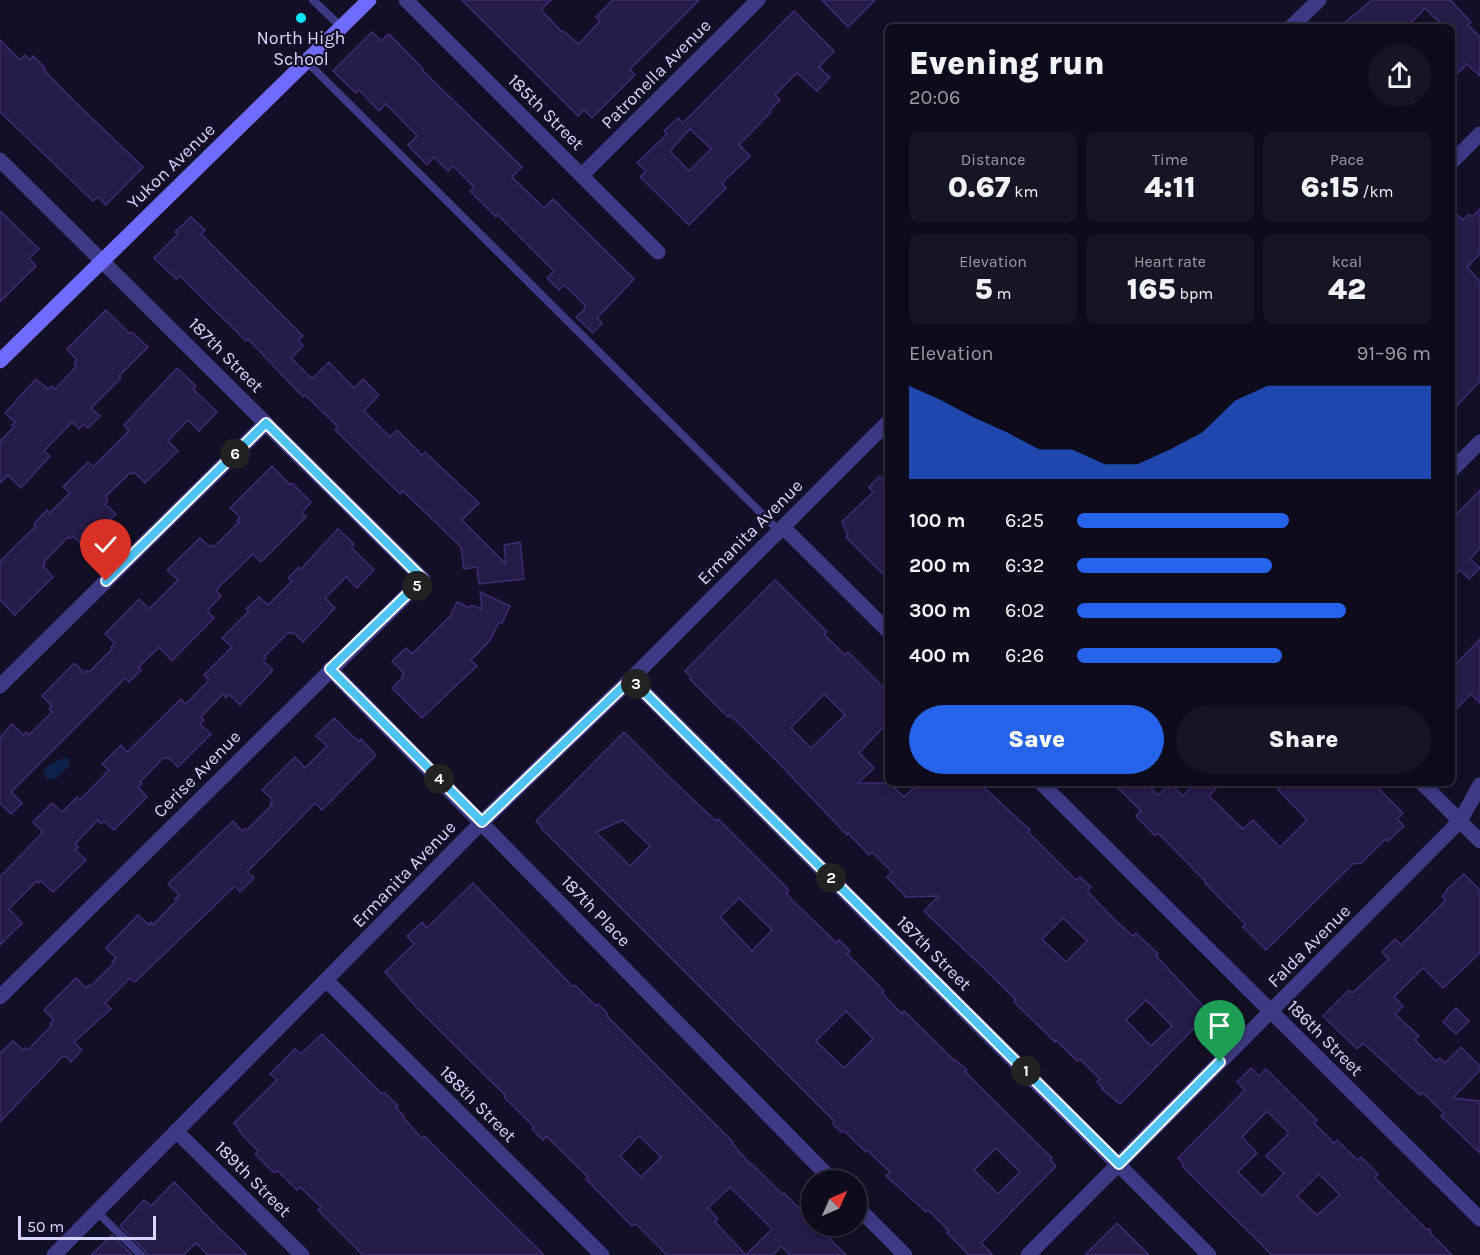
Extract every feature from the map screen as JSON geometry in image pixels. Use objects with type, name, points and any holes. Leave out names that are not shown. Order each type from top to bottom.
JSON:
[{"type":"street","name":"Yukon Avenue","points":[[0,361],[369,0]]},
{"type":"street","name":"185th Street","points":[[406,0],[658,252]]},
{"type":"street","name":"Patronella Avenue","points":[[582,175],[758,0]]},
{"type":"street","points":[[1294,24],[1319,0]]},
{"type":"street","points":[[1455,159],[1480,134]]},
{"type":"street","name":"187th Street","points":[[0,159],[423,579]]},
{"type":"street","points":[[0,686],[266,423]]},
{"type":"street","name":"Ermanita Avenue","points":[[54,1255],[482,822],[631,679],[885,425]]},
{"type":"street","points":[[1455,467],[1480,442]]},
{"type":"street","points":[[781,529],[885,628]]},
{"type":"street","name":"Cerise Avenue","points":[[0,997],[423,579]]},
{"type":"street","name":"187th Place","points":[[330,669],[822,1170]]},
{"type":"street","name":"187th Street","points":[[631,679],[1209,1255]]},
{"type":"street","name":"Falda Avenue","points":[[1029,1255],[1460,821],[1480,785]]},
{"type":"street","name":"186th Street","points":[[1044,786],[1480,1219]]},
{"type":"street","points":[[1425,786],[1480,841]]},
{"type":"street","name":"188th Street","points":[[327,981],[602,1255]]},
{"type":"street","name":"189th Street","points":[[176,1131],[302,1255]]},
{"type":"street","points":[[867,1217],[905,1255]]},
{"type":"lane","points":[[314,0],[341,27]]},
{"type":"lane","points":[[306,61],[781,529]]},
{"type":"lane","points":[[96,1211],[141,1255]]},
{"type":"water","points":[[65,757],[70,760],[69,766],[55,780],[46,778],[43,773],[46,767]]},
{"type":"building","points":[[462,0],[551,0],[541,10],[562,32],[579,44],[600,21],[596,17],[613,0],[699,0],[630,69],[635,75],[592,118],[584,110],[578,116]]},
{"type":"building","points":[[822,0],[875,0],[848,27]]},
{"type":"building","points":[[1372,0],[1450,0],[1471,22],[1468,25],[1480,37],[1480,76],[1467,64],[1455,76],[1455,24],[1441,24],[1425,8],[1410,24],[1343,24]]},
{"type":"building","points":[[794,11],[834,51],[819,67],[830,77],[817,91],[797,73],[775,95],[780,100],[739,145],[750,156],[722,183],[726,188],[689,225],[640,177],[646,171],[637,163],[667,134],[664,131],[678,118],[683,123]],"holes":[[[690,129],[711,149],[689,171],[670,151]]]},
{"type":"building","points":[[372,32],[381,41],[389,34],[422,70],[522,167],[512,177],[544,208],[553,199],[634,279],[597,318],[602,323],[593,333],[576,317],[584,310],[585,305],[564,285],[559,290],[547,278],[554,271],[498,215],[496,217],[470,191],[474,187],[453,166],[448,171],[434,157],[427,165],[408,145],[417,136],[386,104],[379,111],[359,90],[356,93],[333,71]]},
{"type":"building","points":[[0,40],[20,60],[25,55],[30,60],[33,56],[71,98],[143,167],[106,205],[98,197],[93,201],[0,112]]},
{"type":"building","points":[[1480,209],[1480,254],[1467,267],[1480,281],[1480,381],[1455,408],[1455,213],[1463,220],[1469,214],[1472,217]]},
{"type":"building","points":[[0,211],[39,249],[29,258],[36,266],[0,302]]},
{"type":"building","points":[[191,217],[205,230],[201,234],[303,336],[298,340],[303,346],[291,358],[312,379],[329,362],[354,388],[363,379],[379,395],[364,411],[390,437],[397,430],[422,455],[425,452],[479,503],[462,520],[506,564],[504,545],[520,542],[524,579],[479,584],[477,567],[464,569],[461,547],[403,491],[400,494],[335,430],[338,427],[305,395],[303,397],[248,339],[246,341],[180,276],[176,279],[154,258],[178,234],[175,232]]},
{"type":"building","points":[[106,310],[130,334],[132,332],[148,347],[91,408],[100,416],[88,428],[83,424],[79,429],[72,422],[44,451],[50,456],[21,488],[8,475],[0,483],[0,441],[14,427],[12,425],[15,422],[5,413],[36,379],[48,389],[52,386],[55,389],[76,367],[74,363],[77,360],[67,349]]},
{"type":"building","points":[[177,368],[196,386],[193,389],[217,412],[199,431],[188,420],[168,441],[178,451],[145,483],[134,472],[130,473],[106,496],[108,501],[105,504],[116,514],[83,546],[73,536],[70,539],[68,537],[44,562],[43,566],[53,577],[15,615],[0,600],[0,561],[36,526],[34,524],[47,510],[50,513],[70,493],[63,487],[88,462],[93,467],[129,431],[124,425]]},
{"type":"building","points":[[272,466],[311,502],[302,513],[306,517],[261,562],[253,554],[216,590],[221,596],[207,611],[214,618],[172,661],[159,647],[138,668],[141,670],[129,682],[125,678],[11,792],[22,803],[11,814],[0,803],[0,737],[12,724],[23,735],[26,732],[29,735],[52,712],[49,709],[52,706],[42,696],[74,663],[85,673],[89,672],[112,649],[115,643],[105,634],[139,599],[149,609],[178,580],[167,570],[200,538],[210,547],[212,545],[214,547],[239,522],[237,521],[240,517],[230,508]]},
{"type":"building","points":[[880,476],[885,480],[885,576],[846,537],[848,535],[842,522],[873,492],[869,487]]},
{"type":"building","points":[[1480,490],[1480,548],[1470,559],[1480,568],[1469,579],[1460,570],[1455,574],[1455,516]]},
{"type":"building","points":[[338,529],[354,544],[351,547],[374,570],[357,588],[346,577],[325,598],[335,608],[303,642],[293,632],[291,634],[289,632],[265,656],[263,661],[273,670],[240,705],[229,694],[226,698],[223,694],[201,717],[204,720],[200,724],[211,734],[178,767],[168,757],[166,759],[164,757],[140,782],[142,783],[138,787],[147,797],[114,830],[104,821],[101,824],[98,820],[75,844],[78,847],[75,850],[86,860],[53,892],[41,881],[39,883],[37,881],[9,909],[22,923],[0,945],[0,877],[43,832],[33,822],[52,803],[62,812],[77,797],[80,800],[109,770],[102,764],[121,745],[127,752],[181,699],[186,704],[209,680],[204,675],[232,647],[222,638],[249,611],[246,609],[259,597],[268,605],[292,581],[288,578],[299,567],[301,569]]},
{"type":"building","points":[[775,580],[827,632],[824,634],[845,655],[848,652],[885,689],[885,725],[859,753],[874,768],[858,783],[885,783],[885,786],[892,786],[904,797],[916,786],[982,786],[1030,830],[1028,832],[1076,880],[1080,877],[1091,887],[1087,891],[1115,920],[1133,936],[1136,933],[1158,954],[1156,956],[1208,1014],[1120,1104],[1102,1089],[1097,1082],[1100,1079],[1080,1059],[1077,1061],[1056,1040],[1055,1042],[1014,1002],[1016,1000],[996,980],[924,911],[939,896],[906,897],[887,877],[892,872],[872,852],[869,855],[848,833],[847,835],[771,755],[730,715],[728,717],[690,679],[691,677],[685,671]],"holes":[[[824,694],[845,715],[811,748],[791,728]],[[1063,918],[1087,941],[1066,962],[1042,939]],[[1146,1000],[1172,1026],[1151,1046],[1126,1020]]]},
{"type":"building","points":[[480,592],[510,606],[490,640],[471,660],[477,666],[422,718],[392,688],[404,673],[392,661],[406,648],[412,654],[451,615],[457,602],[470,608],[471,605],[482,609]]},
{"type":"building","points":[[1480,639],[1480,703],[1471,694],[1455,710],[1455,665]]},
{"type":"building","points":[[334,718],[359,742],[361,739],[375,756],[322,810],[315,803],[247,872],[254,878],[240,892],[235,886],[135,982],[130,978],[105,1003],[111,1009],[74,1042],[82,1050],[71,1062],[64,1055],[0,1122],[0,1053],[13,1041],[23,1050],[26,1048],[28,1050],[54,1020],[44,1010],[76,978],[86,988],[89,985],[90,987],[114,963],[112,962],[116,958],[106,948],[138,915],[149,925],[151,922],[153,925],[179,895],[168,884],[233,821],[242,831],[245,828],[247,830],[272,805],[270,804],[273,800],[262,790],[295,757],[305,768],[327,746],[316,736]]},
{"type":"building","points":[[624,732],[716,821],[718,819],[789,890],[786,893],[794,902],[837,943],[839,940],[850,951],[847,954],[884,991],[882,993],[902,1014],[904,1011],[967,1070],[965,1071],[972,1079],[1052,1158],[1050,1160],[1056,1166],[981,1243],[993,1255],[969,1255],[928,1210],[926,1212],[886,1176],[890,1172],[867,1150],[866,1152],[833,1124],[834,1121],[536,821]],"holes":[[[623,820],[650,846],[630,866],[596,832]],[[739,898],[772,930],[752,951],[720,917]],[[846,1011],[873,1039],[844,1068],[816,1041]],[[996,1148],[1020,1172],[998,1194],[974,1170]]]},
{"type":"building","points":[[1116,786],[1149,786],[1158,795],[1169,786],[1173,786],[1183,796],[1193,786],[1218,786],[1209,796],[1243,829],[1253,820],[1280,847],[1307,820],[1275,786],[1376,786],[1403,813],[1397,819],[1404,826],[1388,841],[1386,839],[1361,863],[1353,864],[1266,950],[1243,927],[1245,924],[1206,882],[1158,833],[1155,836],[1136,816],[1141,811]]},
{"type":"building","points":[[1464,874],[1480,890],[1480,953],[1443,988],[1423,968],[1394,997],[1403,1006],[1395,1014],[1419,1036],[1415,1040],[1436,1061],[1440,1058],[1445,1063],[1461,1047],[1480,1066],[1480,1070],[1453,1098],[1480,1101],[1480,1153],[1441,1116],[1444,1113],[1423,1093],[1420,1095],[1363,1043],[1357,1049],[1323,1016],[1349,990],[1352,993],[1389,959],[1382,952],[1395,939],[1401,945],[1446,900],[1442,896]]},
{"type":"building","points":[[473,883],[573,987],[575,985],[596,1006],[598,1004],[608,1014],[607,1016],[733,1142],[751,1165],[801,1210],[801,1236],[827,1236],[846,1255],[790,1255],[781,1246],[773,1255],[746,1255],[667,1255],[637,1225],[632,1226],[586,1179],[588,1177],[546,1136],[543,1140],[532,1129],[534,1127],[504,1097],[505,1095],[416,1007],[385,972],[414,944],[407,936],[422,922],[427,928]],"holes":[[[639,1136],[661,1157],[641,1177],[620,1156]],[[730,1187],[772,1229],[746,1255],[715,1222],[718,1219],[708,1208]]]},
{"type":"building","points":[[1456,1008],[1469,1021],[1456,1034],[1443,1022]]},
{"type":"building","points":[[322,1034],[382,1094],[384,1092],[398,1106],[396,1108],[422,1139],[424,1136],[544,1255],[363,1255],[318,1210],[321,1207],[300,1187],[297,1190],[277,1170],[274,1173],[255,1154],[258,1151],[234,1123],[277,1080],[270,1074],[295,1049],[301,1054]]},
{"type":"building","points":[[1251,1068],[1259,1076],[1266,1069],[1317,1120],[1314,1123],[1334,1143],[1337,1140],[1357,1160],[1361,1157],[1378,1174],[1375,1178],[1426,1229],[1430,1229],[1431,1234],[1452,1255],[1272,1255],[1182,1166],[1184,1164],[1178,1158],[1245,1090],[1237,1082]],"holes":[[[1267,1111],[1289,1133],[1266,1156],[1284,1173],[1262,1196],[1238,1172],[1257,1153],[1242,1137]],[[1319,1174],[1340,1195],[1317,1215],[1297,1196]]]},
{"type":"building","points":[[174,1182],[247,1255],[208,1255],[196,1243],[183,1255],[147,1255],[120,1226],[144,1200],[151,1206]]},
{"type":"building","points":[[1117,1223],[1149,1255],[1085,1255]]},
{"type":"building","points":[[112,1235],[132,1255],[91,1255]]},
{"type":"place","name":"North High School","points":[[301,18]]},
{"type":"route","points":[[106,581],[266,423],[423,579],[330,669],[482,822],[631,679],[1119,1164],[1220,1062]]}]
